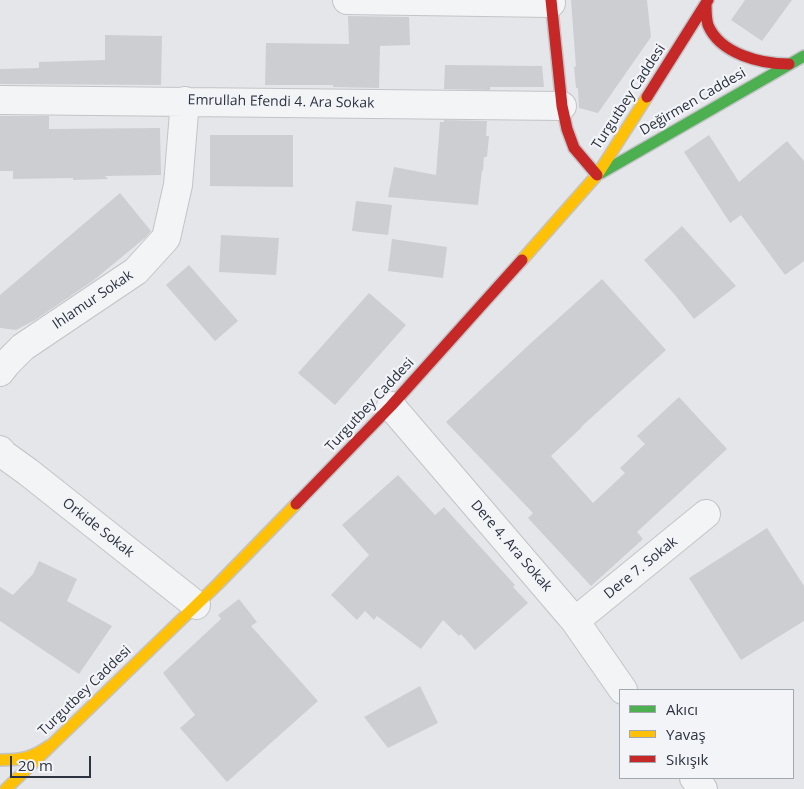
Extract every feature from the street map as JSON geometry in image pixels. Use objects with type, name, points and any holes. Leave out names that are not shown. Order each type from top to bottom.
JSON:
[{"type":"main road","points":[[551,1],[562,106],[567,129],[574,148],[597,175]]},
{"type":"main road","points":[[707,2],[708,24],[711,30],[733,50],[758,61],[789,64]]},
{"type":"main road","name":"Turgutbey Caddesi","points":[[6,789],[238,564],[391,406],[597,175],[707,2]]},
{"type":"main road","name":"Değirmen Caddesi","points":[[597,175],[804,56]]},
{"type":"main road","points":[[0,760],[30,758],[51,746]]},
{"type":"street","points":[[348,0],[551,1]]},
{"type":"street","name":"Emrullah Efendi 4. Ara Sokak","points":[[0,100],[562,106]]},
{"type":"street","name":"Ihlamur Sokak","points":[[0,372],[23,347],[136,271],[166,238],[178,185],[185,101]]},
{"type":"street","name":"Dere 4. Ara Sokak","points":[[391,406],[575,621],[622,689]]},
{"type":"street","name":"Orkide Sokak","points":[[0,450],[196,605]]},
{"type":"street","name":"Dere 7. Sokak","points":[[575,621],[706,514]]},
{"type":"street","points":[[695,779],[703,789]]},
{"type":"building","points":[[571,0],[647,0],[651,37],[598,113],[579,108],[574,66],[576,67]]},
{"type":"building","points":[[745,0],[792,0],[762,41],[731,20]]},
{"type":"building","points":[[348,16],[409,17],[410,45],[380,46],[379,88],[333,87],[333,85],[265,85],[266,43],[349,44]]},
{"type":"building","points":[[105,35],[162,36],[161,85],[0,84],[0,69],[39,68],[39,62],[105,60]]},
{"type":"building","points":[[445,65],[542,66],[544,87],[490,87],[490,90],[444,89]]},
{"type":"building","points":[[0,116],[49,116],[49,129],[160,128],[161,175],[105,176],[108,179],[73,180],[73,178],[13,179],[13,171],[0,171]]},
{"type":"building","points":[[444,120],[487,121],[486,136],[489,136],[487,157],[484,157],[478,205],[388,197],[394,167],[436,175],[440,122],[444,122]]},
{"type":"building","points":[[210,135],[293,135],[293,187],[210,186]]},
{"type":"building","points":[[709,135],[739,182],[787,141],[804,161],[804,261],[785,275],[741,215],[730,223],[684,152]]},
{"type":"building","points":[[120,193],[151,231],[146,237],[94,280],[35,320],[16,330],[0,328],[0,295]]},
{"type":"building","points":[[356,201],[392,205],[388,235],[352,231]]},
{"type":"building","points":[[682,226],[736,286],[694,319],[644,260]]},
{"type":"building","points":[[221,235],[279,238],[276,275],[219,272]]},
{"type":"building","points":[[392,239],[447,247],[443,278],[388,271]]},
{"type":"building","points":[[189,265],[238,321],[215,341],[166,285]]},
{"type":"building","points":[[602,279],[666,350],[551,456],[593,503],[625,473],[620,468],[645,444],[637,436],[679,397],[727,449],[637,532],[643,539],[591,586],[528,518],[533,513],[446,422]]},
{"type":"building","points":[[369,293],[406,325],[335,405],[298,373]]},
{"type":"building","points":[[398,475],[435,515],[444,507],[515,585],[513,587],[528,603],[475,650],[461,634],[459,636],[443,620],[421,649],[377,616],[374,620],[365,611],[357,620],[331,595],[369,555],[342,525]]},
{"type":"building","points":[[767,528],[804,586],[804,621],[741,660],[689,578]]},
{"type":"building","points":[[39,561],[77,579],[67,601],[112,626],[79,674],[0,621],[0,587],[13,595],[33,574]]},
{"type":"building","points":[[239,599],[257,622],[251,626],[318,701],[227,782],[180,728],[195,715],[163,673],[221,619],[218,615]]},
{"type":"building","points":[[420,686],[438,723],[388,748],[364,717]]},
{"type":"traffic: fast","points":[[601,173],[804,56]]},
{"type":"traffic: slow","points":[[522,260],[597,175],[647,97]]},
{"type":"traffic: slow","points":[[6,789],[217,585],[296,504]]},
{"type":"traffic: slow","points":[[0,760],[26,758],[49,746]]},
{"type":"traffic: jam","points":[[551,0],[562,106],[567,129],[574,148],[597,175]]},
{"type":"traffic: jam","points":[[647,97],[708,0]]},
{"type":"traffic: jam","points":[[706,5],[708,25],[722,43],[732,50],[754,59],[778,64],[789,64]]},
{"type":"traffic: jam","points":[[296,504],[391,406],[522,260]]}]
